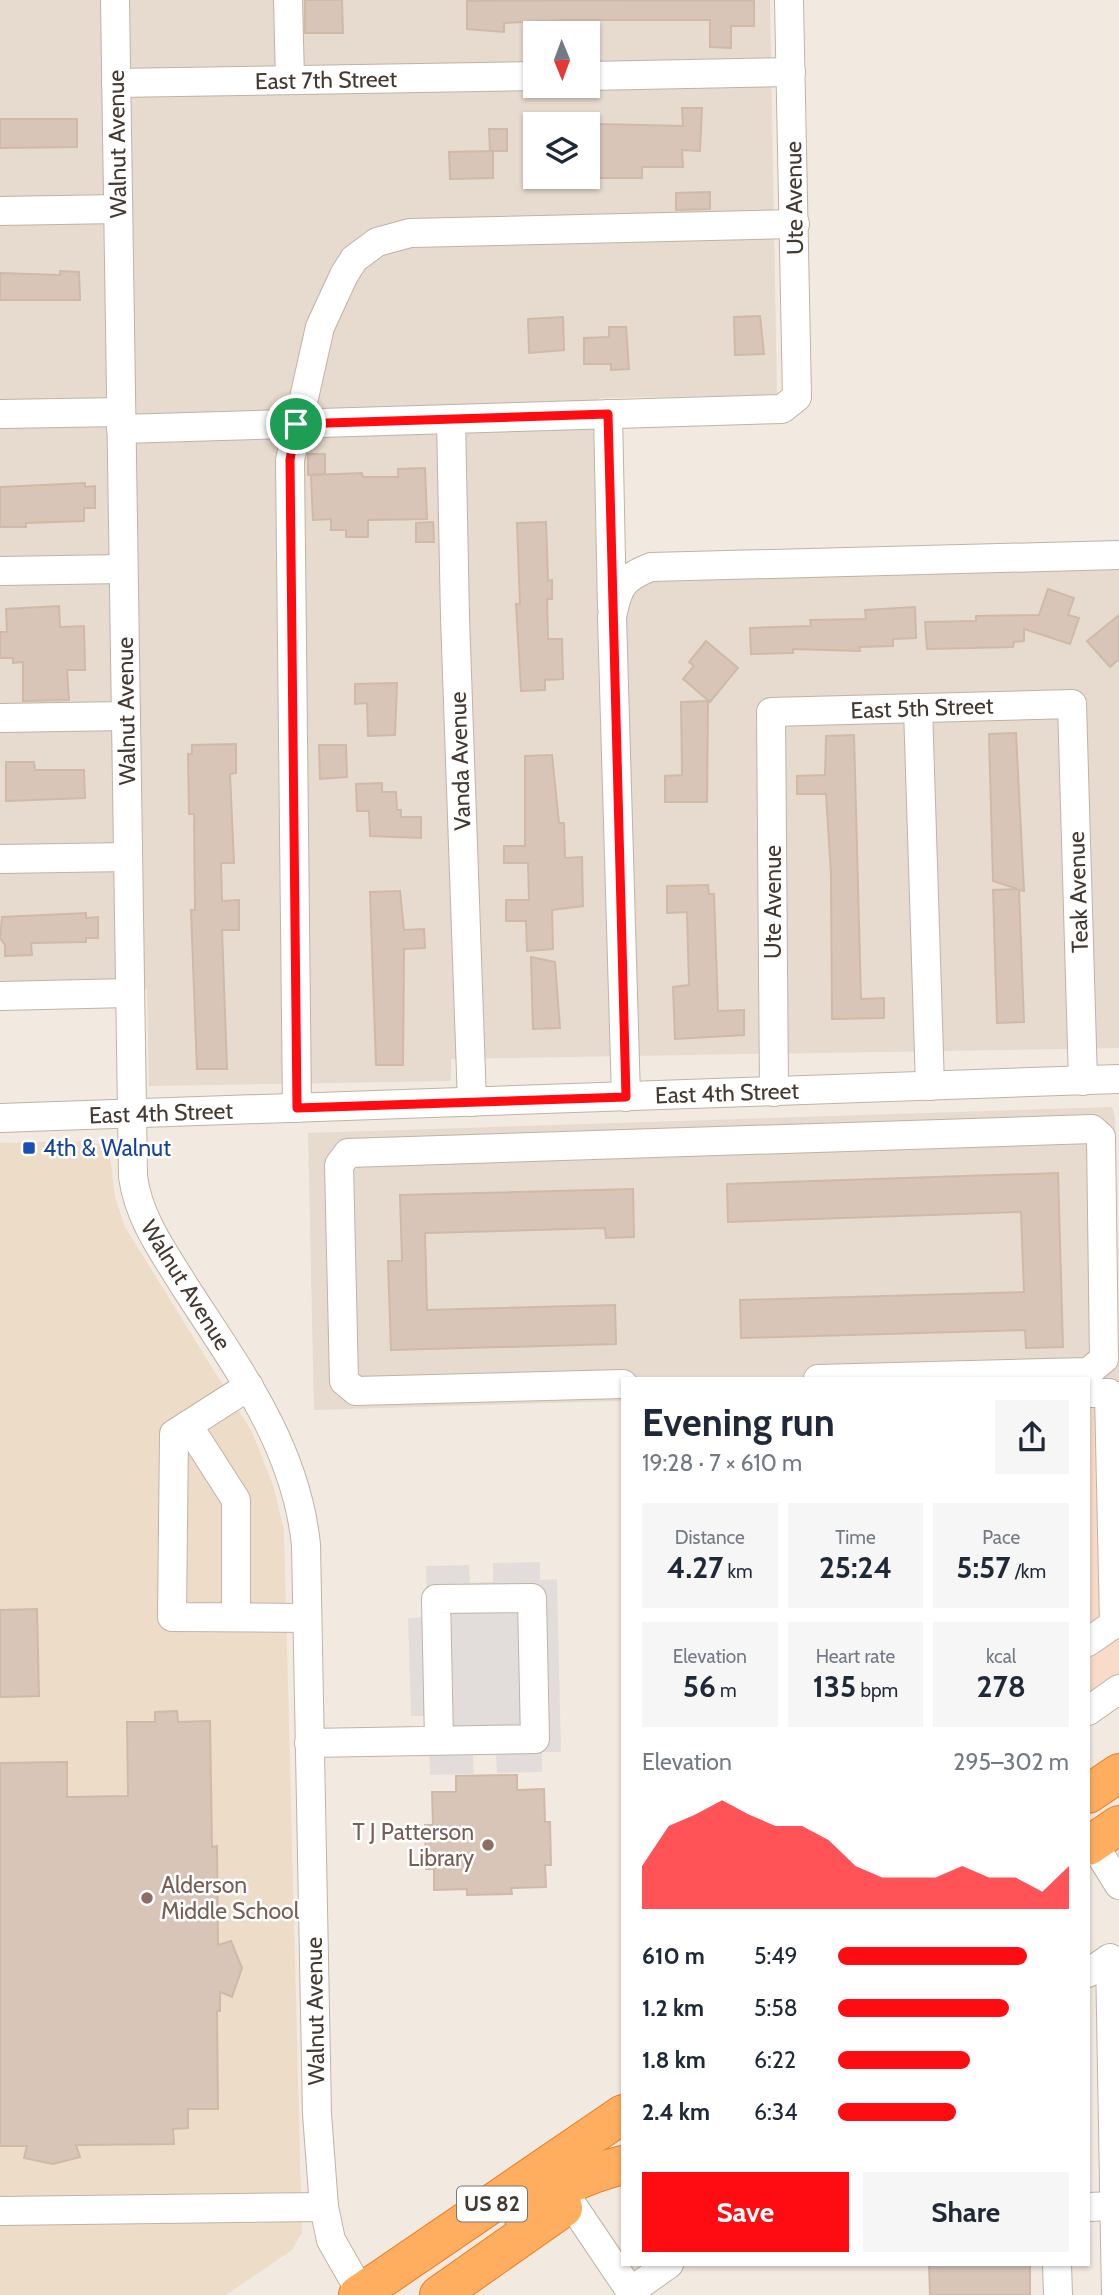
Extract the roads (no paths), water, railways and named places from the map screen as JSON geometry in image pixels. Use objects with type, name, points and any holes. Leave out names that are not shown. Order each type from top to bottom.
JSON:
[{"type":"highway","points":[[1090,1793],[1119,1773]]},
{"type":"highway","name":"US 82","points":[[368,2295],[621,2115]]},
{"type":"highway","points":[[368,2295],[597,2171],[621,2166]]},
{"type":"highway","name":"US 82","points":[[439,2295],[621,2167]]},
{"type":"street","name":"Walnut Avenue","points":[[115,0],[133,1177],[145,1221],[249,1386],[281,1444],[300,1499],[306,1545],[317,2114],[324,2207],[331,2240],[368,2295]]},
{"type":"street","points":[[288,0],[290,80]]},
{"type":"street","name":"Ute Avenue","points":[[608,414],[782,409],[797,397],[789,0]]},
{"type":"street","points":[[600,76],[791,72]]},
{"type":"street","name":"East 7th Street","points":[[116,83],[523,76]]},
{"type":"street","points":[[0,211],[118,209]]},
{"type":"street","points":[[297,1108],[290,460],[320,327],[354,259],[377,242],[410,233],[795,224]]},
{"type":"street","points":[[0,414],[296,424],[608,414],[626,1097]]},
{"type":"street","name":"Vanda Avenue","points":[[451,419],[454,617],[472,1102]]},
{"type":"street","points":[[612,617],[617,589],[633,574],[651,567],[1119,555]]},
{"type":"street","points":[[0,571],[123,569]]},
{"type":"street","name":"East 5th Street","points":[[771,712],[1073,704]]},
{"type":"street","name":"Teak Avenue","points":[[1073,704],[1083,1080]]},
{"type":"street","points":[[918,708],[930,1086]]},
{"type":"street","name":"Ute Avenue","points":[[771,712],[774,1092]]},
{"type":"street","points":[[0,718],[126,716]]},
{"type":"street","points":[[0,859],[128,857]]},
{"type":"street","points":[[0,996],[130,993]]},
{"type":"street","name":"East 4th Street","points":[[0,1118],[1119,1079]]},
{"type":"street","points":[[677,1095],[679,1141]]},
{"type":"street","points":[[621,1384],[356,1391],[344,1381],[339,1165],[348,1153],[1092,1129],[1101,1137],[1104,1359],[1088,1372],[895,1377]]},
{"type":"street","points":[[249,1386],[174,1434],[172,1617],[307,1618]]},
{"type":"street","points":[[1090,1393],[1109,1393],[1114,1624],[1090,1642]]},
{"type":"street","points":[[188,1425],[236,1500],[236,1618]]},
{"type":"street","points":[[309,1743],[535,1739],[532,1598],[436,1599],[439,1740]]},
{"type":"street","points":[[1090,1710],[1119,1689]]},
{"type":"street","points":[[1100,1838],[1119,1885]]},
{"type":"street","points":[[1090,1972],[1110,1958],[1101,2102],[1102,2206],[1116,2295]]},
{"type":"street","points":[[571,2203],[632,2293],[667,2266]]},
{"type":"street","points":[[0,2211],[324,2207]]},
{"type":"street","points":[[1057,2266],[1058,2295]]},
{"type":"place","name":"4th & Walnut","points":[[29,1148]]},
{"type":"place","name":"T J Patterson Library","points":[[488,1845]]},
{"type":"place","name":"Alderson Middle School","points":[[147,1898]]}]
